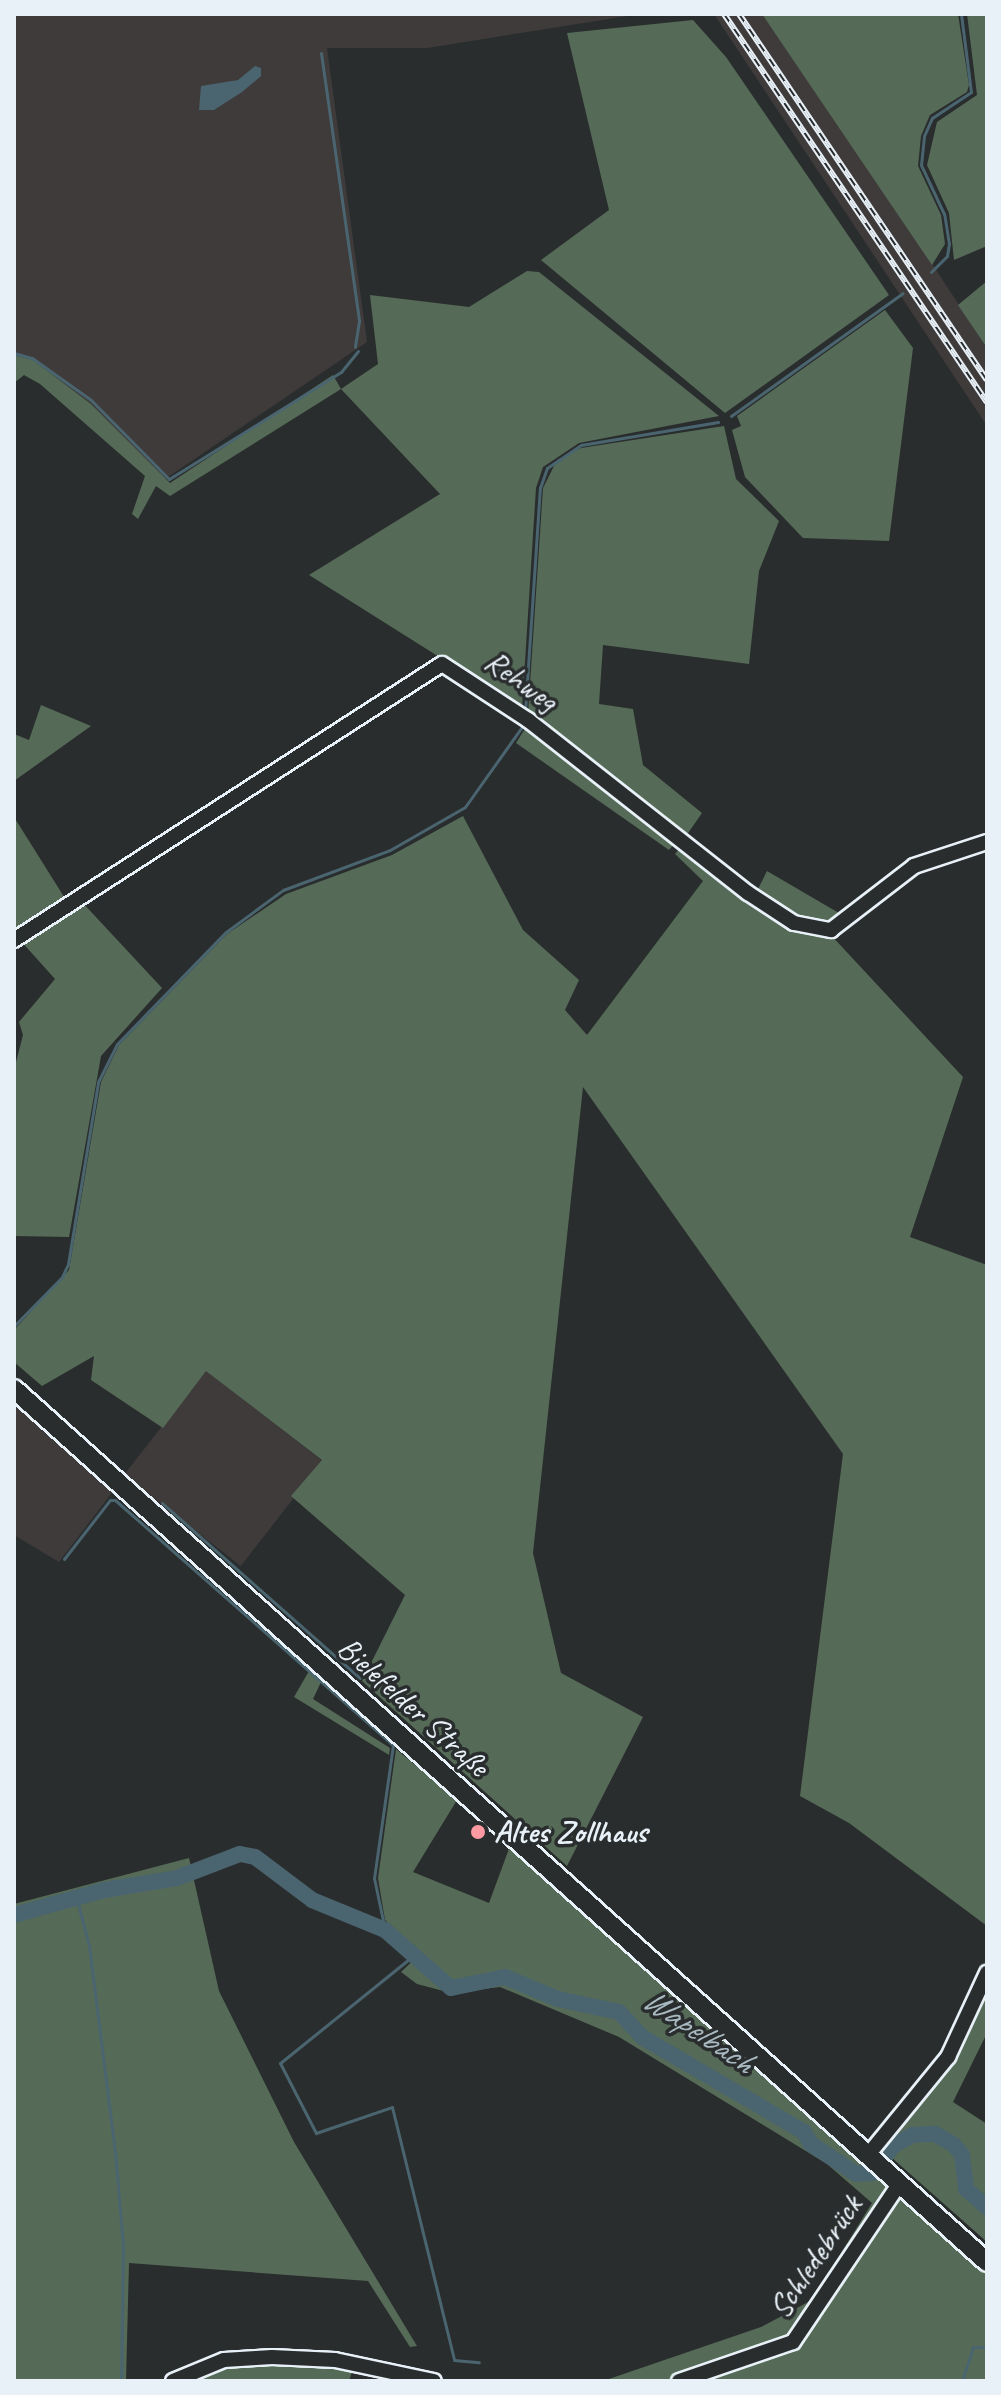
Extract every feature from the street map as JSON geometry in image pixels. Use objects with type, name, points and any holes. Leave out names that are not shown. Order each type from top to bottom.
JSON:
[{"type":"main road","name":"Bielefelder Straße","points":[[14,1389],[987,2262]]},
{"type":"street","name":"Rehweg","points":[[14,940],[431,669],[449,665],[524,717],[769,909],[794,923],[831,930],[914,866],[987,842]]},
{"type":"street","points":[[870,2157],[948,2057],[987,1973]]},
{"type":"street","name":"Schledebrück","points":[[679,2381],[793,2342],[894,2178]]},
{"type":"street","points":[[173,2381],[224,2360],[272,2357],[335,2360],[434,2381]]},
{"type":"shaded area","points":[[14,14],[640,14],[427,48],[327,48],[367,342],[165,479],[91,404],[33,360],[14,355]]},
{"type":"shaded area","points":[[714,14],[762,14],[897,210],[987,348],[987,426]]},
{"type":"shaded area","points":[[206,1370],[323,1461],[241,1566],[124,1475]]},
{"type":"shaded area","points":[[14,1403],[114,1490],[59,1562],[14,1535]]},
{"type":"green space","points":[[762,14],[958,14],[969,85],[967,92],[930,115],[921,136],[918,166],[941,215],[945,244],[932,265]]},
{"type":"green space","points":[[967,14],[987,14],[987,246],[954,260],[949,213],[927,165],[937,122],[977,95]]},
{"type":"green space","points":[[693,20],[726,57],[889,295],[725,413],[541,260],[609,210],[567,33]]},
{"type":"green space","points":[[527,271],[539,272],[719,416],[579,443],[543,467],[536,488],[522,709],[309,575],[440,494],[341,389],[378,364],[370,295],[469,307]]},
{"type":"green space","points":[[987,281],[987,348],[958,305]]},
{"type":"green space","points":[[885,310],[913,348],[889,541],[803,538],[745,477],[732,430],[741,426],[737,416]]},
{"type":"green space","points":[[14,355],[33,360],[91,404],[170,483],[333,375],[341,389],[170,496],[156,486],[138,519],[132,514],[145,476],[40,384],[24,375],[14,383]]},
{"type":"green space","points":[[724,426],[736,479],[779,521],[759,571],[749,664],[603,645],[599,704],[633,709],[643,765],[702,813],[686,836],[528,714],[543,488],[557,460],[581,448]]},
{"type":"green space","points":[[41,705],[91,726],[14,781],[14,734],[29,740]]},
{"type":"green space","points":[[528,724],[678,839],[669,850],[516,743]]},
{"type":"green space","points":[[463,816],[523,930],[579,980],[565,1010],[587,1035],[703,881],[675,854],[684,843],[746,896],[829,933],[963,1077],[910,1237],[987,1265],[987,1926],[849,1823],[800,1796],[843,1454],[583,1087],[533,1553],[561,1673],[643,1717],[567,1866],[362,1681],[405,1595],[291,1496],[322,1460],[206,1371],[163,1428],[91,1380],[94,1356],[42,1386],[14,1362],[14,1330],[69,1270],[101,1082],[119,1045],[227,934],[286,894],[392,855]]},
{"type":"green space","points":[[14,817],[66,900],[14,933]]},
{"type":"green space","points":[[767,871],[844,916],[833,924],[795,918],[756,893]]},
{"type":"green space","points":[[81,901],[162,988],[101,1056],[69,1237],[14,1236],[14,1070],[23,1035],[19,1022],[55,979],[20,940]]},
{"type":"green space","points":[[309,1671],[321,1682],[313,1699],[390,1748],[389,1755],[294,1697]]},
{"type":"green space","points":[[396,1749],[457,1800],[413,1872],[489,1903],[510,1846],[987,2274],[987,2381],[603,2381],[761,2327],[812,2300],[872,2203],[827,2164],[619,2037],[500,1987],[451,1993],[417,1984],[401,1972],[421,1953],[385,1920],[378,1878]]},
{"type":"green space","points":[[189,1858],[219,1991],[294,2142],[417,2346],[410,2347],[368,2281],[129,2263],[126,2381],[14,2381],[14,1904]]},
{"type":"green space","points":[[987,1983],[987,2033],[953,2102],[987,2124],[987,2242],[882,2149]]},
{"type":"green space","points":[[272,2361],[353,2369],[349,2381],[185,2381],[224,2366]]},
{"type":"water","points":[[255,66],[261,68],[261,76],[242,92],[214,110],[199,110],[201,86],[238,80]]},
{"type":"waterway","points":[[931,272],[947,256],[949,244],[944,214],[921,165],[924,136],[932,118],[971,92],[961,14]]},
{"type":"waterway","points":[[321,53],[359,321],[355,347]]},
{"type":"waterway","points":[[731,416],[903,293]]},
{"type":"waterway","points":[[14,353],[32,358],[91,400],[169,479],[341,372],[358,351]]},
{"type":"waterway","points":[[525,712],[540,488],[547,468],[581,445],[718,422]]},
{"type":"waterway","points":[[14,1326],[62,1277],[68,1264],[98,1082],[117,1044],[226,932],[283,890],[390,850],[465,807],[524,724]]},
{"type":"waterway","points":[[64,1559],[110,1500],[115,1500],[393,1745],[374,1878],[385,1930]]},
{"type":"waterway","points":[[162,1503],[360,1678]]},
{"type":"waterway","name":"Wapelbach","points":[[14,1915],[104,1890],[177,1878],[240,1854],[255,1857],[312,1900],[385,1930],[451,1988],[505,1977],[558,1999],[619,2012],[642,2037],[804,2132],[811,2144],[856,2174],[872,2173],[894,2145],[913,2135],[935,2134],[954,2145],[962,2155],[966,2189],[987,2207]]},
{"type":"waterway","points":[[77,1900],[89,1946],[115,2152],[123,2245],[121,2381]]},
{"type":"waterway","points":[[414,1955],[280,2063],[316,2133],[392,2107],[454,2360],[479,2362]]},
{"type":"waterway","points":[[962,2381],[973,2347],[987,2347]]},
{"type":"railway","points":[[724,14],[987,402]]},
{"type":"railway","points":[[739,14],[987,380]]},
{"type":"place","name":"Altes Zollhaus","points":[[478,1832]]}]
